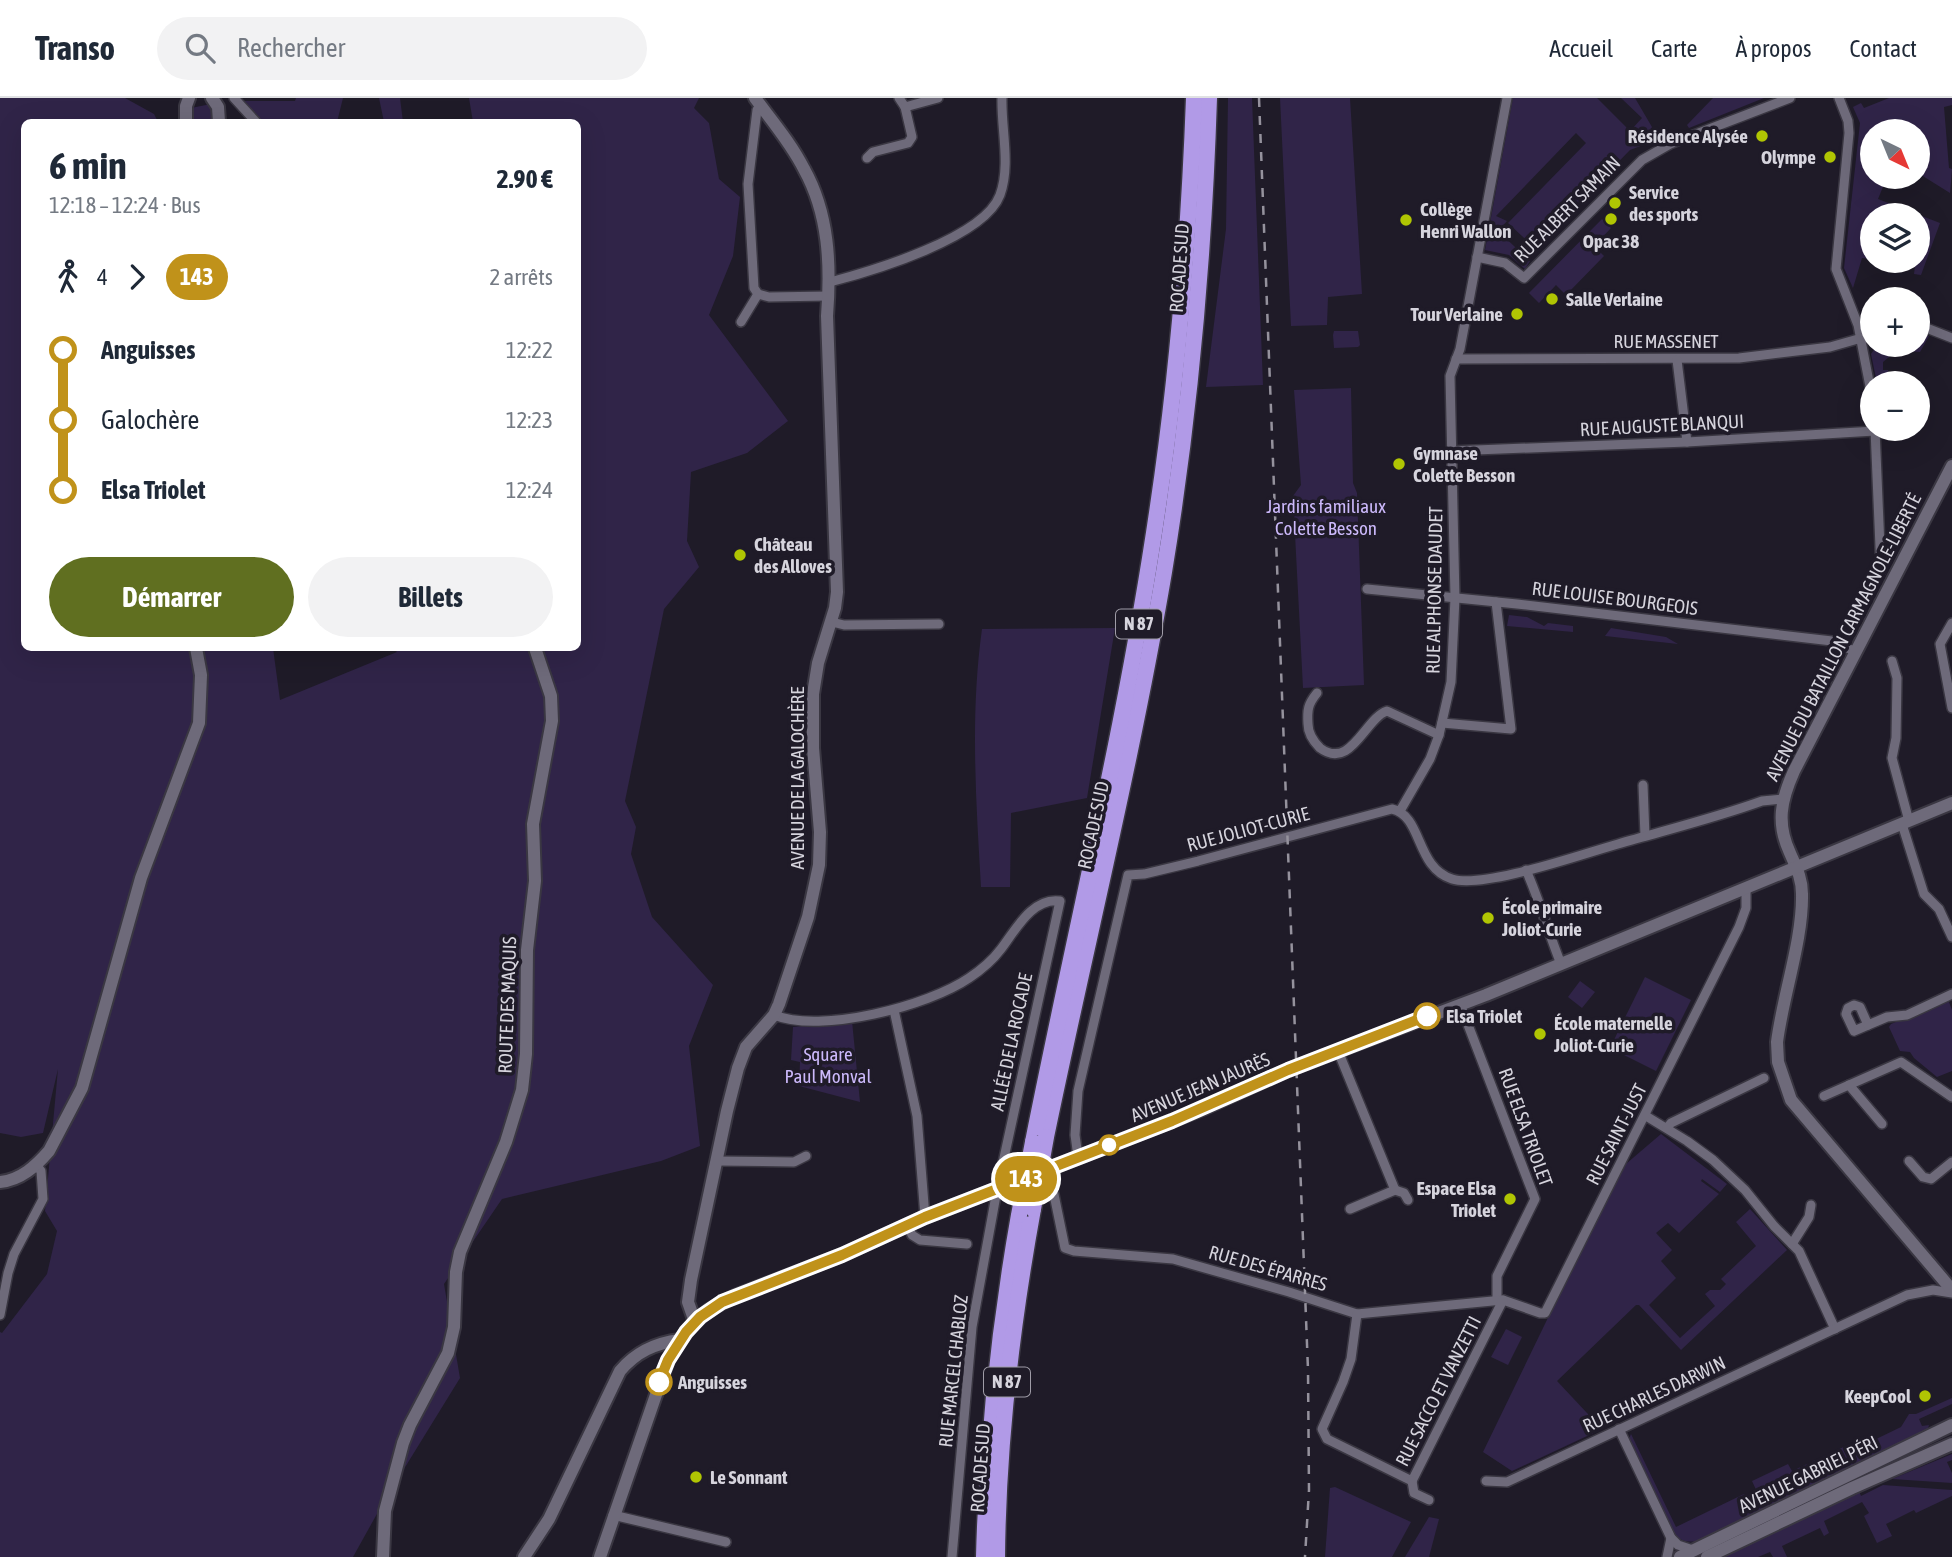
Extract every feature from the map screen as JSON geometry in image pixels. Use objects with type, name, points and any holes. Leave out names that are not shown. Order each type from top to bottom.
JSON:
[{"type":"highway","name":"ROCADE SUD","points":[[984,1557],[991,1423],[1006,1295],[1026,1212],[1119,734],[1158,505],[1179,338],[1194,98]]},
{"type":"highway","name":"ROCADE SUD","points":[[1040,1139],[1132,739],[1164,571],[1195,331],[1205,202],[1209,98]]},
{"type":"highway","name":"ROCADE SUD","points":[[996,1557],[999,1478],[1026,1212]]},
{"type":"main road","points":[[186,119],[189,98]]},
{"type":"main road","points":[[212,98],[218,107],[219,119]]},
{"type":"main road","name":"AVENUE DE LA GALOCHÈRE","points":[[695,1322],[688,1302],[689,1292],[727,1111],[742,1056],[750,1041],[774,1015],[808,917],[819,865],[821,832],[813,748],[813,694],[818,663],[832,622],[836,592],[827,316],[831,282],[823,219],[810,181],[784,137],[758,102]]},
{"type":"main road","name":"AVENUE DU BATAILLON CARMAGNOLE-LIBERTÉ","points":[[1952,466],[1782,799],[1781,813],[1788,848],[1798,867],[1802,895],[1777,1042],[1778,1062],[1791,1100],[1952,1292]]},
{"type":"main road","points":[[0,1182],[23,1174],[36,1165],[48,1151],[82,1088],[141,878],[199,723],[201,675],[197,651]]},
{"type":"main road","name":"ROUTE DES MAQUIS","points":[[383,1557],[385,1511],[410,1424],[448,1353],[454,1327],[460,1252],[506,1142],[522,1090],[527,1044],[527,950],[535,881],[533,824],[552,721],[551,696],[536,651]]},
{"type":"main road","name":"AVENUE JEAN JAURÈS","points":[[601,1553],[668,1360],[695,1322],[715,1306],[842,1255],[907,1224],[1205,1108],[1288,1070],[1561,964],[1952,803]]},
{"type":"main road","points":[[689,1292],[698,1303],[715,1306]]},
{"type":"main road","points":[[524,1557],[560,1497],[616,1379],[628,1362],[646,1349],[680,1340]]},
{"type":"main road","points":[[646,1349],[668,1360]]},
{"type":"main road","name":"AVENUE GABRIEL PÉRI","points":[[1679,1557],[1952,1425]]},
{"type":"main road","name":"AVENUE GABRIEL PÉRI","points":[[1707,1557],[1952,1442]]},
{"type":"street","points":[[234,98],[253,119]]},
{"type":"street","points":[[867,158],[873,152],[908,143],[912,136],[905,107],[899,98]]},
{"type":"street","points":[[905,107],[938,98]]},
{"type":"street","points":[[831,282],[893,264],[919,253],[964,230],[992,209],[1004,181],[1002,98]]},
{"type":"street","name":"RUE ALPHONSE DAUDET","points":[[1400,811],[1425,771],[1439,735],[1451,682],[1455,598],[1450,376],[1477,257],[1507,98]]},
{"type":"street","name":"RUE ALBERT SAMAIN","points":[[1477,257],[1505,263],[1524,278],[1642,160],[1670,144],[1790,98]]},
{"type":"street","points":[[1839,98],[1848,121],[1849,133],[1836,269],[1854,313],[1860,338]]},
{"type":"street","name":"AVENUE DE LA GALOCHÈRE","points":[[758,102],[748,184],[754,288],[758,294]]},
{"type":"street","points":[[740,322],[758,294],[769,297],[829,296]]},
{"type":"street","points":[[1930,329],[1952,338]]},
{"type":"street","name":"RUE MASSENET","points":[[1456,359],[1739,358],[1830,347],[1860,338]]},
{"type":"street","points":[[1678,360],[1687,442]]},
{"type":"street","name":"RUE AUGUSTE BLANQUI","points":[[1450,451],[1687,442],[1860,431]]},
{"type":"street","points":[[1875,441],[1881,571]]},
{"type":"street","name":"RUE LOUISE BOURGEOIS","points":[[1367,589],[1832,641],[1856,652]]},
{"type":"street","points":[[1442,723],[1511,729],[1496,602]]},
{"type":"street","points":[[832,622],[844,625],[939,624]]},
{"type":"street","points":[[1952,623],[1940,644],[1952,708]]},
{"type":"street","points":[[1892,662],[1897,678],[1896,738],[1892,758],[1905,822],[1924,894],[1939,909],[1952,937]]},
{"type":"street","points":[[1317,693],[1308,705],[1308,729],[1310,736],[1323,750],[1333,752],[1357,744],[1372,722],[1387,711],[1439,735]]},
{"type":"street","points":[[1643,785],[1645,836]]},
{"type":"street","points":[[1400,811],[1410,822],[1425,858],[1436,871],[1471,881],[1526,870],[1762,801],[1782,799]]},
{"type":"street","points":[[1762,801],[1781,813]]},
{"type":"street","name":"RUE JOLIOT-CURIE","points":[[1078,1157],[1075,1135],[1078,1091],[1128,875],[1144,874],[1198,861],[1381,811],[1400,811]]},
{"type":"street","points":[[1526,870],[1543,909],[1544,922],[1561,964]]},
{"type":"street","name":"RUE SAINT-JUST","points":[[1541,1313],[1545,1313],[1550,1306],[1739,928],[1746,908],[1746,888]]},
{"type":"street","name":"ALLÉE DE LA ROCADE","points":[[894,1010],[929,999],[969,979],[989,963],[1026,916],[1046,901],[1060,901],[997,1190]]},
{"type":"street","points":[[1868,1025],[1887,1017],[1907,1015],[1952,994]]},
{"type":"street","name":"RUE ELSA TRIOLET","points":[[1460,1004],[1535,1199],[1497,1276],[1500,1300]]},
{"type":"street","points":[[774,1015],[814,1021],[894,1010],[917,1116],[925,1217]]},
{"type":"street","points":[[1338,1051],[1395,1191]]},
{"type":"street","points":[[1824,1096],[1901,1062],[1952,1097]]},
{"type":"street","points":[[1667,1128],[1671,1123],[1764,1078]]},
{"type":"street","points":[[1849,1085],[1882,1124]]},
{"type":"street","points":[[1646,1115],[1726,1171],[1799,1251],[1835,1329]]},
{"type":"street","points":[[717,1161],[794,1162],[806,1156]]},
{"type":"street","points":[[1909,1161],[1923,1177],[1931,1179],[1952,1162]]},
{"type":"street","points":[[0,1315],[14,1254],[43,1199],[41,1171],[36,1165]]},
{"type":"street","name":"RUE DES ÉPARRES","points":[[1054,1167],[1052,1191],[1065,1248],[1074,1251],[1173,1259],[1357,1314],[1500,1300],[1541,1313]]},
{"type":"street","name":"RUE MARCEL CHABLOZ","points":[[952,1557],[972,1327],[997,1190]]},
{"type":"street","points":[[1350,1209],[1395,1191],[1404,1193],[1408,1200]]},
{"type":"street","points":[[1792,1244],[1809,1217],[1811,1205]]},
{"type":"street","points":[[907,1224],[912,1234],[920,1240],[967,1244]]},
{"type":"street","name":"RUE CHARLES DARWIN","points":[[1486,1481],[1507,1482],[1907,1295],[1933,1290],[1952,1292]]},
{"type":"street","name":"RUE SACCO ET VANZETTI","points":[[1357,1314],[1351,1359],[1322,1429],[1323,1434],[1327,1439],[1412,1481],[1500,1300]]},
{"type":"street","points":[[1619,1429],[1671,1538],[1678,1545],[1693,1550]]},
{"type":"street","points":[[1412,1481],[1414,1493],[1429,1500]]},
{"type":"street","points":[[613,1515],[726,1542]]},
{"type":"street","points":[[1667,1557],[1671,1538]]},
{"type":"green space","points":[[0,98],[125,98],[154,114],[156,119],[21,119],[21,651],[273,651],[280,700],[396,651],[581,651],[581,119],[472,119],[469,98],[699,98],[694,108],[709,123],[719,179],[740,197],[733,256],[709,315],[788,421],[747,453],[691,472],[687,541],[699,567],[664,609],[625,801],[636,827],[631,854],[652,917],[713,985],[689,1046],[700,1146],[661,1161],[502,1199],[444,1284],[460,1378],[353,1557],[0,1557],[0,1332],[2,1333],[47,1274],[57,1231],[45,1211],[58,1069],[43,1133],[21,1137],[0,1133]]},
{"type":"green space","points":[[296,98],[343,98],[338,119],[250,119],[242,101],[295,101]]},
{"type":"green space","points":[[379,98],[400,98],[403,119],[383,119]]},
{"type":"green space","points":[[1228,98],[1252,98],[1263,385],[1206,387],[1226,229]]},
{"type":"green space","points":[[1280,98],[1350,98],[1362,294],[1328,297],[1327,325],[1291,326]]},
{"type":"green space","points":[[1513,98],[1597,98],[1630,131],[1642,118],[1621,98],[1635,98],[1659,139],[1630,150],[1535,248],[1508,223],[1586,143],[1576,133],[1496,216],[1507,221],[1498,231],[1530,261],[1525,269],[1509,255],[1485,250]]},
{"type":"green space","points":[[1713,98],[1764,98],[1689,128],[1687,125]]},
{"type":"green space","points":[[1889,98],[1952,98],[1952,105],[1944,107],[1949,168],[1952,169],[1950,193],[1930,180],[1930,119],[1860,119],[1860,123],[1853,107],[1861,103],[1864,108]]},
{"type":"green space","points":[[211,104],[213,119],[191,119],[191,108]]},
{"type":"green space","points":[[1860,123],[1860,189],[1882,189],[1878,199],[1888,203],[1860,203],[1860,265],[1853,288],[1844,268]]},
{"type":"green space","points":[[1602,219],[1611,228],[1594,246],[1604,256],[1566,295],[1556,285],[1539,303],[1529,293]]},
{"type":"green space","points":[[1930,219],[1940,223],[1930,250]]},
{"type":"green space","points":[[1334,331],[1358,331],[1360,345],[1334,348]]},
{"type":"green space","points":[[1872,357],[1889,357],[1883,362],[1883,370],[1888,371],[1875,371]]},
{"type":"green space","name":"Jardins familiaux Colette Besson","points":[[1351,388],[1353,483],[1357,493],[1364,685],[1303,688],[1293,496],[1301,485],[1294,390]]},
{"type":"green space","points":[[1509,615],[1527,617],[1544,626],[1548,623],[1573,626],[1573,632],[1507,626]]},
{"type":"green space","points":[[1115,628],[1087,798],[1011,813],[1010,887],[981,887],[975,726],[982,629]]},
{"type":"green space","points":[[1611,628],[1666,637],[1678,644],[1605,636]]},
{"type":"green space","points":[[1645,977],[1691,1000],[1656,1071],[1610,1048]]},
{"type":"green space","points":[[1580,981],[1595,992],[1582,1008],[1568,997]]},
{"type":"green space","points":[[1949,1002],[1952,1010],[1952,1071],[1937,1077],[1910,1052],[1900,1051],[1889,1027]]},
{"type":"green space","name":"Square Paul Monval","points":[[852,1021],[860,1102],[799,1086],[800,1062],[791,1060],[793,1027]]},
{"type":"green space","points":[[1661,1134],[1727,1184],[1720,1192],[1702,1179],[1701,1181],[1719,1194],[1679,1233],[1668,1223],[1656,1233],[1672,1250],[1661,1261],[1676,1278],[1649,1305],[1680,1338],[1715,1306],[1705,1294],[1710,1290],[1720,1290],[1726,1284],[1721,1279],[1756,1246],[1736,1222],[1750,1209],[1787,1250],[1681,1350],[1639,1305],[1636,1305],[1557,1381],[1602,1429],[1512,1471],[1483,1452],[1620,1169]]},
{"type":"green space","points":[[1506,1329],[1522,1337],[1508,1365],[1491,1357]]},
{"type":"green space","points":[[1952,1398],[1952,1404],[1919,1419],[1922,1426],[1929,1425],[1927,1431],[1704,1540],[1682,1540],[1674,1534],[1651,1494],[1629,1439],[1631,1434],[1676,1527],[1744,1494],[1751,1497],[1758,1494],[1752,1481],[1788,1464],[1792,1471],[1867,1436],[1872,1441],[1901,1427],[1909,1414],[1916,1414]]},
{"type":"green space","points":[[1952,1454],[1952,1460],[1947,1462],[1952,1473],[1952,1483],[1892,1479]]},
{"type":"green space","points":[[1883,1485],[1952,1490],[1952,1496],[1886,1524],[1892,1536],[1877,1543],[1864,1516],[1869,1513],[1862,1502],[1824,1521],[1829,1533],[1824,1536],[1820,1528],[1782,1546],[1787,1557],[1773,1557],[1770,1552],[1758,1557],[1722,1557],[1843,1498],[1859,1491],[1861,1496]]},
{"type":"green space","points":[[1335,1487],[1411,1522],[1392,1557],[1325,1557],[1330,1488]]},
{"type":"green space","points":[[1429,1517],[1439,1519],[1429,1557],[1405,1557]]},
{"type":"railway","points":[[1259,98],[1308,1370],[1309,1490],[1305,1557]]},
{"type":"bus line","name":"143","points":[[659,1382],[668,1360],[686,1332],[700,1317],[722,1302],[842,1255],[907,1224],[1172,1121],[1288,1070],[1427,1016]]},
{"type":"place","name":"Résidence Alysée","points":[[1762,136]]},
{"type":"place","name":"Olympe","points":[[1830,157]]},
{"type":"place","name":"Service des sports","points":[[1615,203]]},
{"type":"place","name":"Opac 38","points":[[1611,219]]},
{"type":"place","name":"Collège Henri Wallon","points":[[1406,220]]},
{"type":"place","name":"Salle Verlaine","points":[[1552,299]]},
{"type":"place","name":"Tour Verlaine","points":[[1517,314]]},
{"type":"place","name":"Gymnase Colette Besson","points":[[1399,464]]},
{"type":"place","name":"Château des Alloves","points":[[740,555]]},
{"type":"place","name":"École primaire Joliot-Curie","points":[[1488,918]]},
{"type":"place","name":"Elsa Triolet","points":[[1427,1016]]},
{"type":"place","name":"École maternelle Joliot-Curie","points":[[1540,1034]]},
{"type":"place","name":"Espace Elsa Triolet","points":[[1510,1199]]},
{"type":"place","name":"Anguisses","points":[[659,1382]]},
{"type":"place","name":"KeepCool","points":[[1925,1396]]},
{"type":"place","name":"Le Sonnant","points":[[696,1477]]}]
